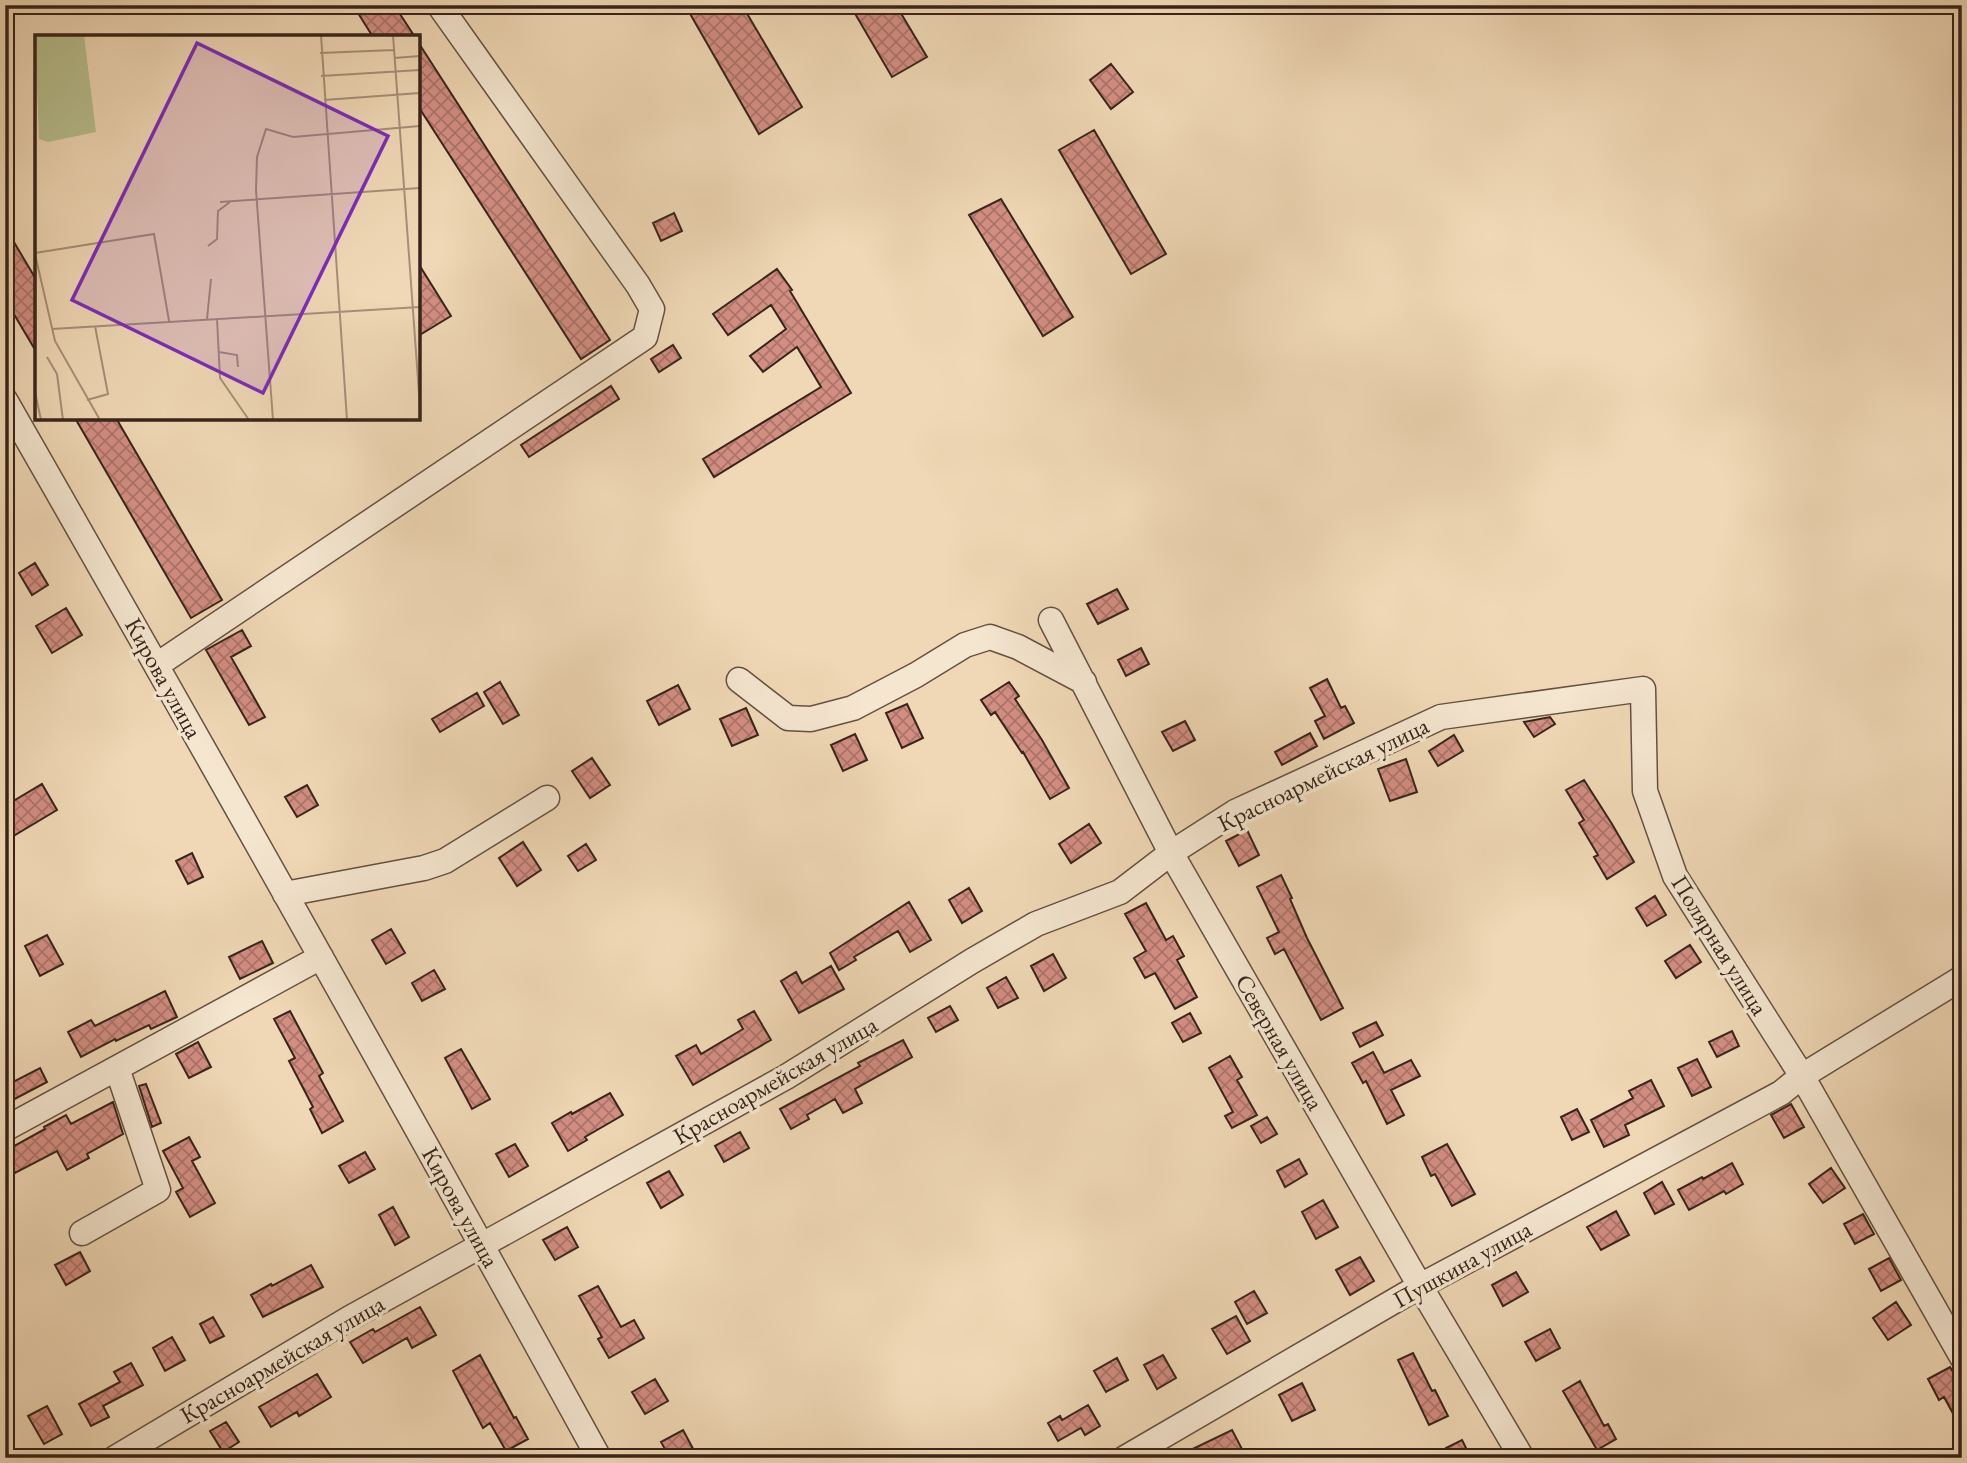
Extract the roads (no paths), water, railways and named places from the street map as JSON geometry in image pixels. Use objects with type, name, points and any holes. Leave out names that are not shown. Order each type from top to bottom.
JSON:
[{"type":"street","points":[[157,664],[645,337],[652,309],[638,285],[439,5]]},
{"type":"street","name":"Кирова улица","points":[[5,400],[157,664],[599,1458]]},
{"type":"street","name":"Северная улица","points":[[1051,620],[1171,853],[1522,1458]]},
{"type":"street","points":[[739,680],[788,718],[811,719],[853,708],[916,675],[965,645],[989,637],[1018,648],[1084,682]]},
{"type":"street","name":"Полярная улица","points":[[1441,717],[1643,689],[1645,791],[1675,876],[1802,1076],[1962,1357]]},
{"type":"street","name":"Красноармейская улица","points":[[115,1458],[349,1318],[786,1077],[972,961],[1036,925],[1120,892],[1171,853],[1235,812],[1441,717]]},
{"type":"street","points":[[285,894],[424,868],[445,861],[547,798]]},
{"type":"street","points":[[5,1129],[321,957]]},
{"type":"street","name":"Пушкина улица","points":[[1125,1458],[1420,1286],[1781,1093],[1802,1076],[1962,978]]},
{"type":"street","points":[[82,1233],[158,1190],[117,1068]]}]
